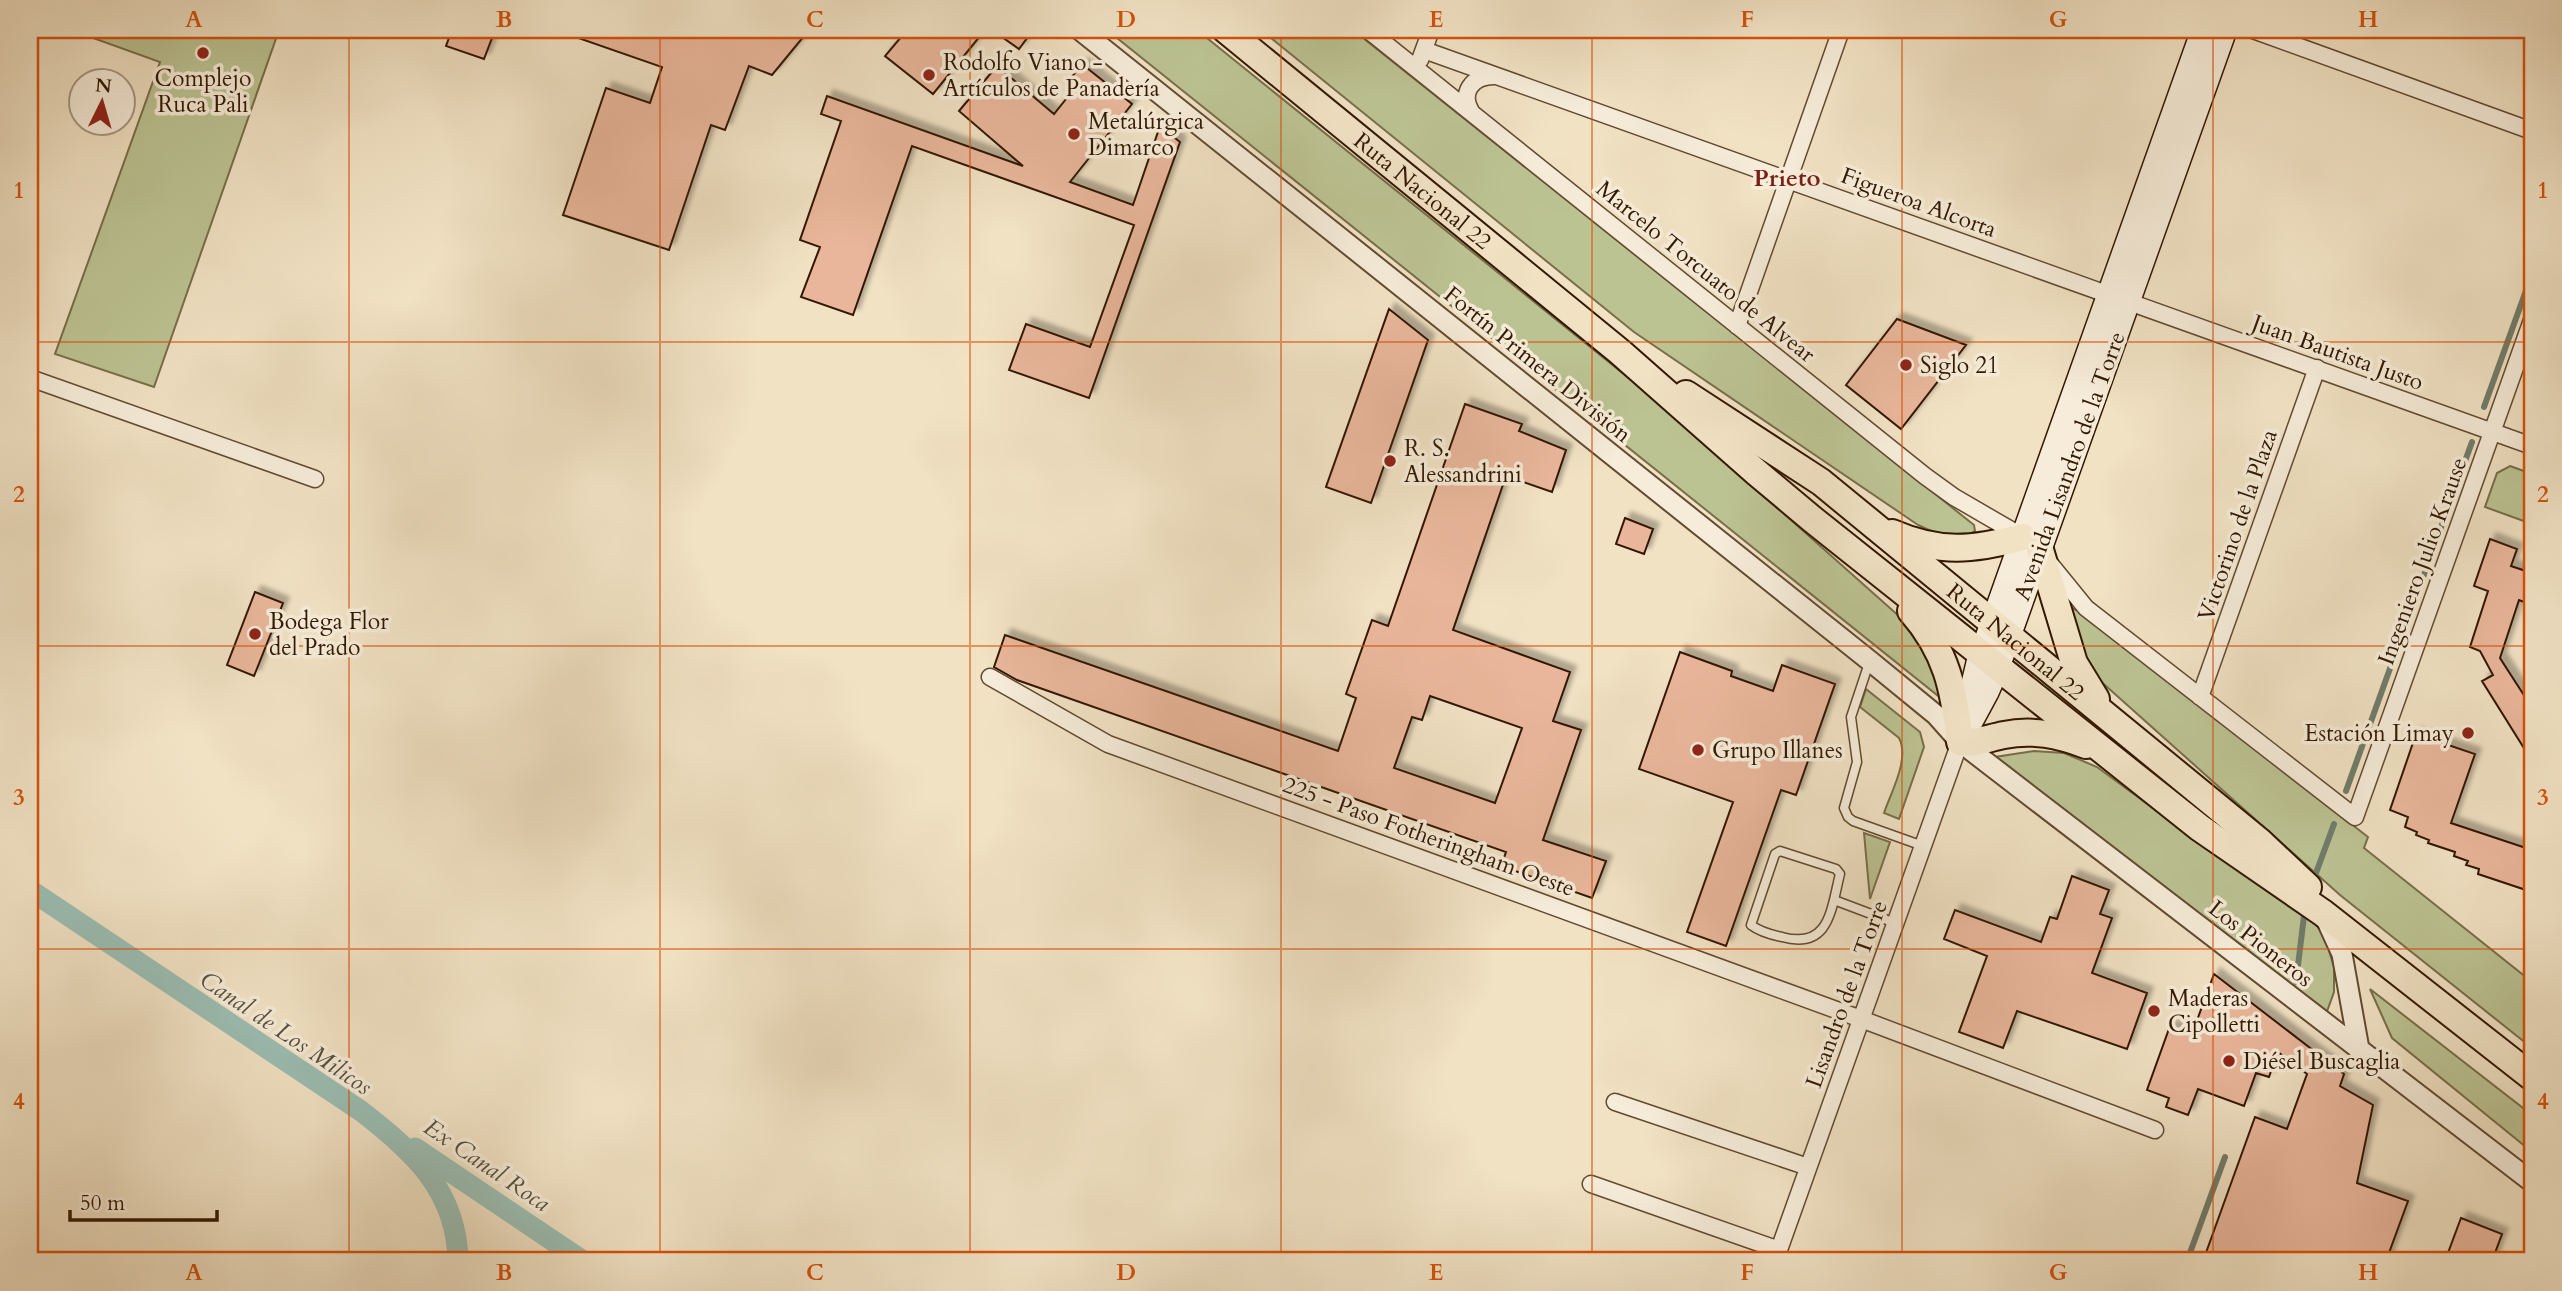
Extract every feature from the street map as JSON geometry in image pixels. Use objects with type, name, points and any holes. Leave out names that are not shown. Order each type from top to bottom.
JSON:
[{"type":"highway","name":"Ruta Nacional 22","points":[[1226,30],[1620,352],[1772,487],[1875,570],[2218,841],[2323,913],[2532,1077]]},
{"type":"highway","name":"Ruta Nacional 22","points":[[1620,352],[1800,467],[1871,523],[2259,841],[2388,962]]},
{"type":"highway","points":[[1871,523],[1903,538],[1945,549],[2031,543],[2074,663],[2114,723]]},
{"type":"highway","points":[[1875,570],[1914,614],[1943,658],[1951,680],[1960,742],[1984,741],[2022,732],[2040,732],[2057,735],[2106,753]]},
{"type":"main road","name":"Avenida Lisandro de la Torre","points":[[2119,297],[2203,30]]},
{"type":"main road","name":"Avenida Lisandro de la Torre","points":[[1960,742],[1972,683],[1989,660],[2119,297],[2225,30]]},
{"type":"street","name":"Fortín Primera División","points":[[1080,30],[1870,660],[1927,708],[1960,742]]},
{"type":"street","name":"Marcelo Torcuato de Alvear","points":[[1368,30],[1934,483],[2031,543]]},
{"type":"street","points":[[1417,69],[1431,30]]},
{"type":"street","points":[[1737,326],[1841,30]]},
{"type":"street","points":[[2253,30],[2532,131]]},
{"type":"street","name":"Figueroa Alcorta","points":[[1424,50],[2119,297]]},
{"type":"street","points":[[1472,113],[1466,99],[1469,87],[1483,77],[1497,76]]},
{"type":"street","name":"Juan Bautista Justo","points":[[2119,297],[2532,446]]},
{"type":"street","name":"Ingeniero Julio Krause","points":[[2200,697],[2355,817],[2532,320]]},
{"type":"street","name":"Victorino de la Plaza","points":[[2200,697],[2317,369]]},
{"type":"street","points":[[30,378],[315,479]]},
{"type":"street","points":[[2031,543],[2086,608],[2200,697]]},
{"type":"street","name":"225 - Paso Fotheringham Oeste","points":[[990,677],[1108,744],[1861,1019],[2155,1130]]},
{"type":"street","name":"Lisandro de la Torre","points":[[1777,1256],[1960,742]]},
{"type":"street","name":"Los Pioneros","points":[[1960,742],[2532,1182]]},
{"type":"street","points":[[2323,913],[2342,954],[2359,1049]]},
{"type":"street","points":[[1615,1102],[1808,1167]]},
{"type":"street","points":[[1591,1184],[1777,1256]]},
{"type":"lane","points":[[1870,660],[1852,717],[1857,762],[1844,802],[1845,813],[1853,821],[1923,846]]},
{"type":"lane","points":[[1777,852],[1784,852],[1839,872],[1834,900],[1824,929],[1808,939],[1780,937],[1751,925],[1777,852]]},
{"type":"lane","points":[[1834,900],[1895,923]]},
{"type":"green space","points":[[71,30],[279,30],[154,387],[55,354],[133,136],[136,136],[136,129],[160,62]]},
{"type":"green space","points":[[1107,30],[1197,30],[1656,400],[1909,625],[1920,636],[1947,703]]},
{"type":"green space","points":[[1261,30],[1353,30],[1974,525],[1975,531],[1969,535],[1954,536],[1939,534],[1918,525],[1634,332]]},
{"type":"green space","points":[[2510,466],[2532,474],[2532,524],[2485,507],[2497,473]]},
{"type":"green space","points":[[2071,608],[2079,611],[2368,837],[2364,848],[2532,982],[2532,1048],[2340,895],[2097,678],[2089,670]]},
{"type":"green space","points":[[1866,689],[1920,732],[1924,747],[1899,819],[1884,813],[1901,765],[1902,746],[1899,738],[1860,707]]},
{"type":"green space","points":[[2034,751],[2064,753],[2097,767],[2214,853],[2314,919],[2327,944],[2334,967],[2334,992],[2326,1014],[1995,757]]},
{"type":"green space","points":[[1864,833],[1890,842],[1870,899]]},
{"type":"green space","points":[[2370,989],[2532,1115],[2532,1152],[2392,1038]]},
{"type":"building","points":[[452,30],[495,30],[484,59],[446,46]]},
{"type":"building","points":[[809,30],[772,75],[749,66],[725,130],[711,125],[669,250],[563,215],[606,88],[650,103],[662,67],[561,32]]},
{"type":"building","name":"Rodolfo Viano - Artículos de Panadería","points":[[907,30],[985,30],[933,94],[885,56]]},
{"type":"building","points":[[992,30],[1033,30],[1019,49]]},
{"type":"building","points":[[1082,64],[1132,104],[1070,182],[1133,205],[1160,126],[1180,142],[1089,398],[1009,370],[1026,324],[1090,347],[1134,225],[912,146],[853,315],[801,297],[820,247],[800,240],[841,121],[821,114],[827,96],[1023,166],[959,111],[997,66],[1054,114],[1078,84],[1071,78]]},
{"type":"building","points":[[1389,309],[1428,340],[1371,503],[1326,487]]},
{"type":"building","name":"Siglo 21","points":[[1897,319],[1966,345],[1901,429],[1846,385]]},
{"type":"building","points":[[1465,404],[1522,424],[1519,431],[1566,450],[1552,492],[1506,476],[1453,630],[1570,672],[1553,721],[1581,730],[1543,840],[1606,861],[1592,898],[1501,866],[1506,852],[1017,680],[994,667],[1005,635],[1338,751],[1356,698],[1346,694],[1372,620],[1388,626]],"holes":[[[1430,696],[1522,728],[1495,803],[1394,768],[1412,717],[1422,720]]]},
{"type":"building","points":[[1625,518],[1653,529],[1644,554],[1616,544]]},
{"type":"building","points":[[2490,539],[2517,549],[2511,566],[2532,573],[2532,605],[2519,600],[2500,658],[2527,700],[2532,697],[2532,761],[2482,681],[2493,675],[2480,651],[2470,647],[2488,591],[2474,586]]},
{"type":"building","name":"Bodega Flor del Prado","points":[[255,592],[283,603],[254,676],[227,665]]},
{"type":"building","points":[[1680,652],[1732,671],[1731,676],[1773,691],[1782,665],[1835,684],[1796,795],[1781,790],[1726,946],[1687,932],[1733,802],[1639,769]]},
{"type":"building","points":[[2416,734],[2475,754],[2451,823],[2532,850],[2532,892],[2478,874],[2479,869],[2466,865],[2468,861],[2454,856],[2455,852],[2428,843],[2429,840],[2405,827],[2408,817],[2390,810]]},
{"type":"building","points":[[2072,876],[2109,890],[2100,914],[2112,918],[2092,973],[2147,993],[2127,1049],[2017,1011],[2003,1048],[1959,1032],[1987,956],[1944,939],[1955,910],[2041,942],[2050,917],[2057,919]]},
{"type":"building","points":[[2214,974],[2344,1074],[2340,1086],[2373,1105],[2357,1183],[2408,1201],[2386,1261],[2203,1261],[2255,1117],[2287,1129],[2307,1074],[2278,1052],[2269,1077],[2256,1073],[2244,1106],[2198,1089],[2188,1115],[2166,1107],[2169,1098],[2147,1090],[2170,1026],[2192,1034]]},
{"type":"building","points":[[2461,1218],[2502,1234],[2492,1261],[2445,1261]]},
{"type":"waterway","points":[[2484,407],[2532,274]]},
{"type":"waterway","points":[[2432,552],[2472,442]]},
{"type":"waterway","points":[[2424,575],[2427,567]]},
{"type":"waterway","points":[[2346,791],[2420,585]]},
{"type":"waterway","points":[[2316,873],[2334,824]]},
{"type":"waterway","name":"Canal de Los Milicos","points":[[30,890],[361,1111],[398,1141],[429,1175],[441,1193],[456,1236],[458,1261]]},
{"type":"waterway","points":[[2296,982],[2304,916]]},
{"type":"waterway","name":"Ex Canal Roca","points":[[415,1148],[583,1261]]},
{"type":"waterway","points":[[2187,1261],[2225,1157]]},
{"type":"place","name":"Complejo Ruca Pali","points":[[203,53]]},
{"type":"place","name":"Rodolfo Viano - Artículos de Panadería","points":[[929,75]]},
{"type":"place","name":"Metalúrgica Dimarco","points":[[1074,134]]},
{"type":"place","name":"Siglo 21","points":[[1906,365]]},
{"type":"place","name":"R. S. Alessandrini","points":[[1390,461]]},
{"type":"place","name":"Bodega Flor del Prado","points":[[255,634]]},
{"type":"place","name":"Estación Limay","points":[[2468,733]]},
{"type":"place","name":"Grupo Illanes","points":[[1698,750]]},
{"type":"place","name":"Maderas Cipolletti","points":[[2154,1011]]},
{"type":"place","name":"Diésel Buscaglia","points":[[2229,1061]]},
{"type":"district","name":"Prieto","points":[[1787,178]]}]
